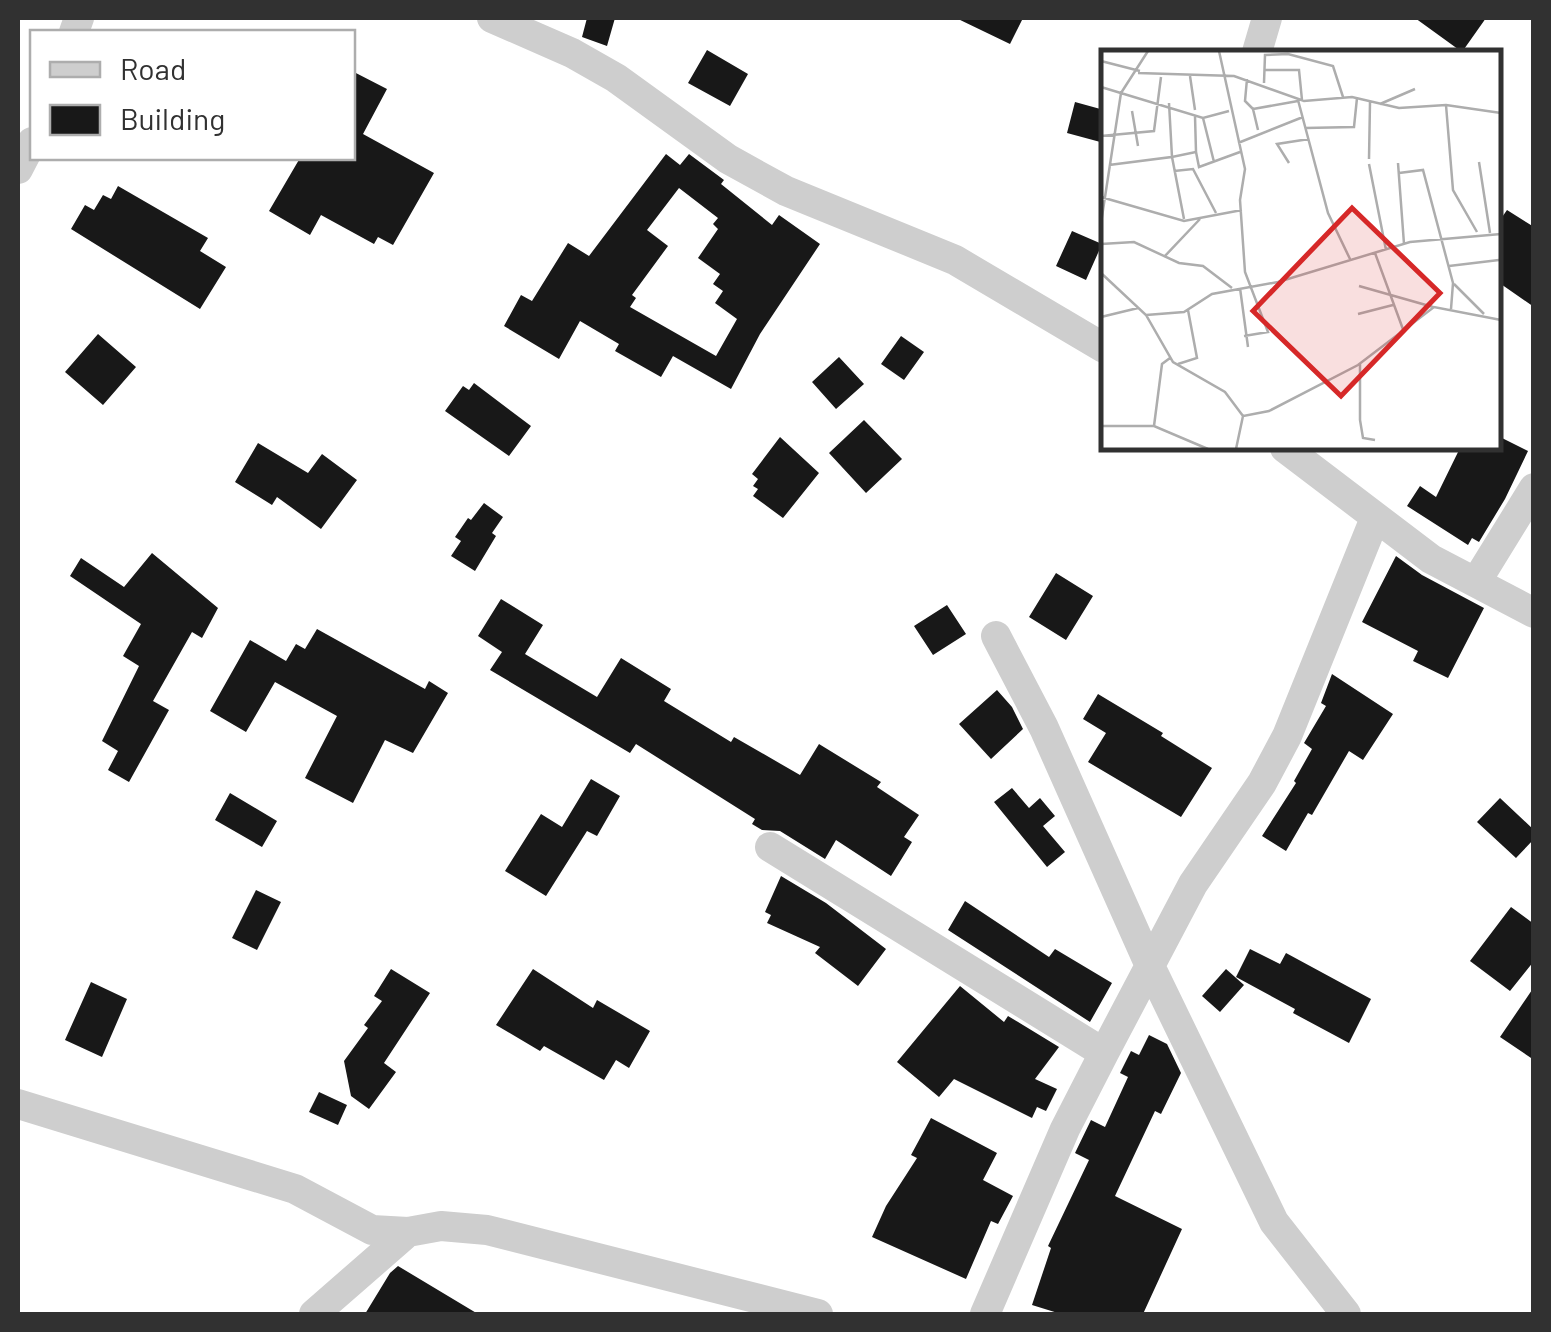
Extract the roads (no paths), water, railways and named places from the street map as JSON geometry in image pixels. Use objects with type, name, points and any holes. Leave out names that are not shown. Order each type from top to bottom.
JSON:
[{"type":"street","points":[[492,18],[572,53],[616,78],[728,159],[786,191],[955,260],[1101,346]]},
{"type":"street","points":[[1258,50],[1266,18]]},
{"type":"street","points":[[18,169],[30,146]]},
{"type":"street","points":[[1288,450],[1431,559],[1534,613]]},
{"type":"street","points":[[1476,582],[1534,488]]},
{"type":"street","points":[[985,1314],[1065,1129],[1104,1053],[1193,884],[1262,783],[1288,736],[1375,518]]},
{"type":"street","points":[[996,636],[1044,728],[1150,966],[1274,1222],[1346,1314]]},
{"type":"street","points":[[770,847],[1104,1053]]},
{"type":"street","points":[[18,1104],[295,1190],[372,1230],[408,1232],[442,1226],[487,1230],[818,1314]]},
{"type":"street","points":[[314,1314],[408,1232]]}]
